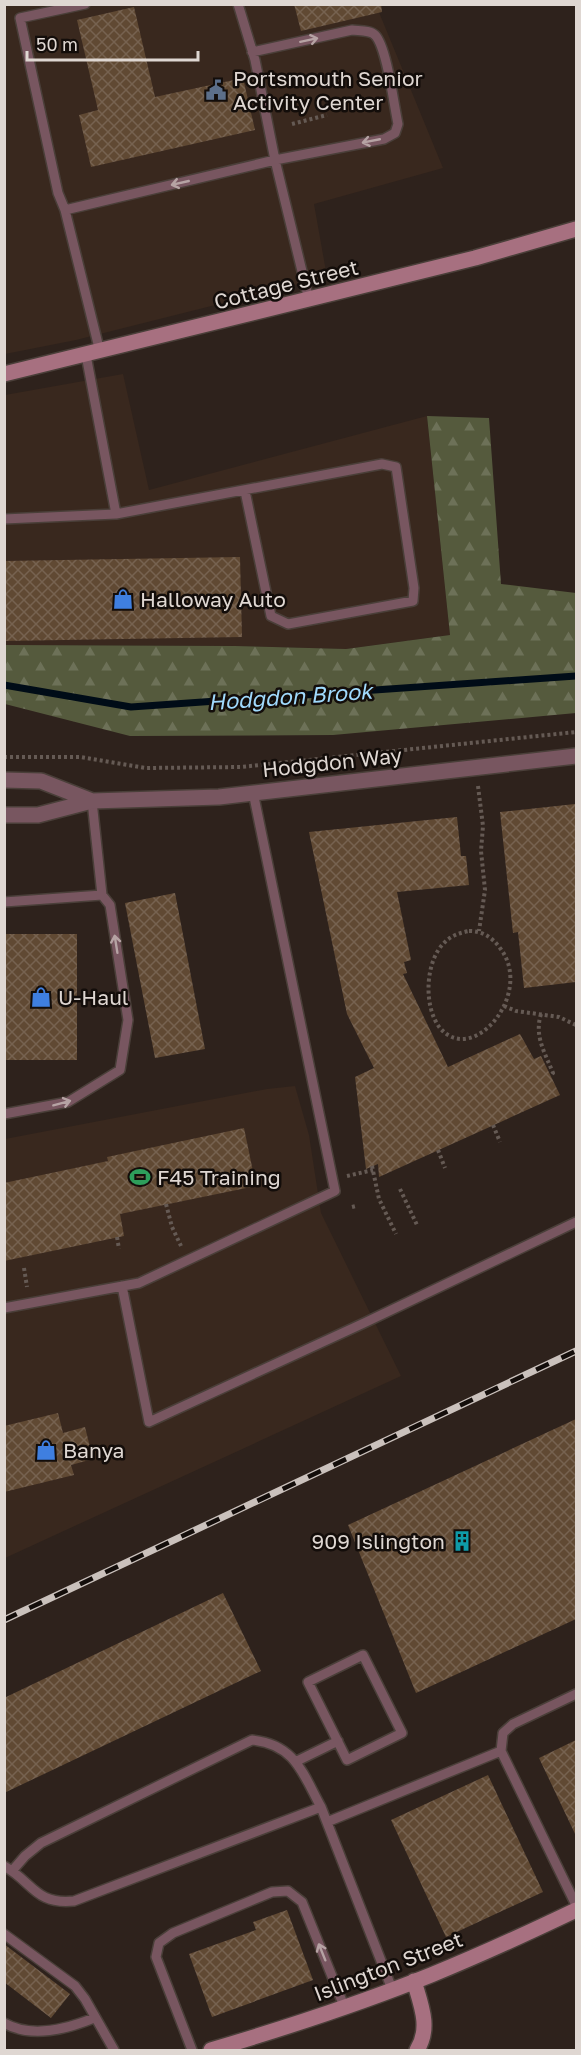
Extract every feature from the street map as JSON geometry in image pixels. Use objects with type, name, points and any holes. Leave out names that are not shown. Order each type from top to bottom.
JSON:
[{"type":"street","name":"Cottage Street","points":[[4,374],[93,354],[475,258],[576,229]]},
{"type":"street","name":"Hodgdon Way","points":[[4,815],[38,815],[93,801],[219,797],[576,756]]},
{"type":"street","name":"Hodgdon Way","points":[[4,780],[41,781],[93,801]]},
{"type":"street","name":"Islington Street","points":[[211,2050],[414,1981],[503,1945],[576,1910]]},
{"type":"street","points":[[414,1981],[426,2025],[423,2040],[417,2050]]},
{"type":"lane","points":[[85,4],[20,18],[58,193],[65,210],[93,354],[116,514]]},
{"type":"lane","points":[[238,4],[252,52],[309,300]]},
{"type":"lane","points":[[65,210],[275,160],[384,139],[395,134],[398,124],[384,52],[375,36],[366,31],[352,30],[252,52]]},
{"type":"lane","points":[[4,519],[116,514],[382,464],[396,467],[414,588],[413,601],[288,624],[271,616],[245,491]]},
{"type":"lane","points":[[4,1308],[139,1283],[335,1191],[253,792]]},
{"type":"lane","points":[[4,1114],[68,1102],[120,1070],[128,1020],[110,905],[102,895],[93,801]]},
{"type":"lane","points":[[4,902],[102,895]]},
{"type":"lane","points":[[122,1286],[149,1422],[576,1222]]},
{"type":"lane","points":[[363,1655],[402,1733],[347,1760],[338,1741],[308,1682],[363,1655]]},
{"type":"lane","points":[[576,1694],[513,1724],[503,1733],[501,1751],[576,1905]]},
{"type":"lane","points":[[321,1807],[74,1901],[60,1902],[46,1899],[8,1869],[41,1843],[252,1740],[268,1741],[297,1761],[321,1807],[392,1989]]},
{"type":"lane","points":[[297,1761],[338,1741]]},
{"type":"lane","points":[[327,1822],[501,1751]]},
{"type":"lane","points":[[192,2050],[156,1957],[159,1943],[173,1933],[272,1893],[288,1891],[302,1902],[344,2006]]},
{"type":"lane","points":[[4,1934],[75,1986],[114,2050]]},
{"type":"lane","points":[[4,2023],[27,2030],[44,2031],[75,2026],[94,2018]]},
{"type":"path","points":[[292,124],[327,115]]},
{"type":"path","points":[[4,756],[80,757],[146,768],[241,767],[576,732]]},
{"type":"path","points":[[478,783],[483,826],[481,851],[485,890],[479,931]]},
{"type":"path","points":[[479,931],[497,944],[508,963],[511,985],[499,1017],[490,1026],[465,1038],[450,1035],[443,1031],[434,1017],[428,992],[429,975],[443,943],[460,933],[479,931]]},
{"type":"path","points":[[504,1006],[516,1011],[559,1017],[576,1028]]},
{"type":"path","points":[[541,1014],[537,1028],[538,1036],[553,1073],[550,1075]]},
{"type":"path","points":[[493,1125],[500,1142]]},
{"type":"path","points":[[438,1150],[445,1168]]},
{"type":"path","points":[[346,1177],[372,1168],[379,1199],[396,1234]]},
{"type":"path","points":[[400,1189],[417,1225]]},
{"type":"path","points":[[166,1204],[172,1227],[182,1248]]},
{"type":"path","points":[[117,1237],[119,1249]]},
{"type":"path","points":[[24,1268],[28,1291]]},
{"type":"shaded area","points":[[5,5],[376,5],[443,168],[314,204],[327,277],[76,340],[5,354]]},
{"type":"shaded area","points":[[123,374],[149,490],[427,416],[450,635],[346,649],[5,645],[5,395]]},
{"type":"shaded area","points":[[295,1086],[309,1135],[321,1213],[401,1376],[5,1558],[5,1139],[267,1089]]},
{"type":"green space","points":[[427,416],[489,418],[501,584],[576,593],[576,713],[333,735],[130,736],[5,704],[5,645],[346,649],[450,635]]},
{"type":"building","points":[[294,4],[381,4],[382,12],[301,31]]},
{"type":"building","name":"Portsmouth Senior Activity Center","points":[[134,7],[155,97],[243,78],[255,130],[91,167],[79,115],[98,110],[77,20]]},
{"type":"building","name":"Halloway Auto","points":[[240,557],[242,637],[4,641],[4,561]]},
{"type":"building","points":[[575,804],[576,982],[524,988],[518,932],[513,933],[500,812]]},
{"type":"building","points":[[457,817],[461,856],[466,856],[469,885],[397,892],[411,960],[404,962],[407,973],[403,974],[448,1067],[520,1034],[534,1059],[541,1056],[560,1095],[379,1177],[378,1164],[366,1169],[355,1077],[374,1068],[347,1014],[309,832]]},
{"type":"building","name":"U-Haul","points":[[175,893],[205,1049],[155,1058],[125,903]]},
{"type":"building","name":"U-Haul","points":[[4,934],[77,934],[77,1060],[4,1060]]},
{"type":"building","points":[[244,1128],[256,1186],[120,1214],[124,1236],[4,1261],[4,1183],[108,1161],[107,1157]]},
{"type":"building","points":[[58,1413],[63,1433],[85,1427],[93,1459],[71,1465],[74,1475],[4,1492],[4,1426]]},
{"type":"building","name":"909 Islington","points":[[576,1419],[576,1619],[416,1693],[348,1525]]},
{"type":"building","points":[[223,1593],[261,1671],[4,1793],[4,1698]]},
{"type":"building","points":[[576,1740],[576,1836],[539,1758]]},
{"type":"building","points":[[488,1775],[543,1892],[446,1937],[391,1820]]},
{"type":"building","points":[[287,1910],[313,1980],[212,2017],[189,1954],[256,1930],[253,1922]]},
{"type":"building","points":[[4,1944],[70,1994],[51,2018],[4,1982]]},
{"type":"waterway","name":"Hodgdon Brook","points":[[4,685],[131,707],[576,676]]},
{"type":"railway","points":[[4,1620],[576,1351]]},
{"type":"place","name":"Portsmouth Senior Activity Center","points":[[216,90]]},
{"type":"place","name":"Halloway Auto","points":[[123,599]]},
{"type":"place","name":"U-Haul","points":[[41,997]]},
{"type":"place","name":"F45 Training","points":[[140,1177]]},
{"type":"place","name":"Banya","points":[[46,1450]]},
{"type":"place","name":"909 Islington","points":[[462,1541]]}]
